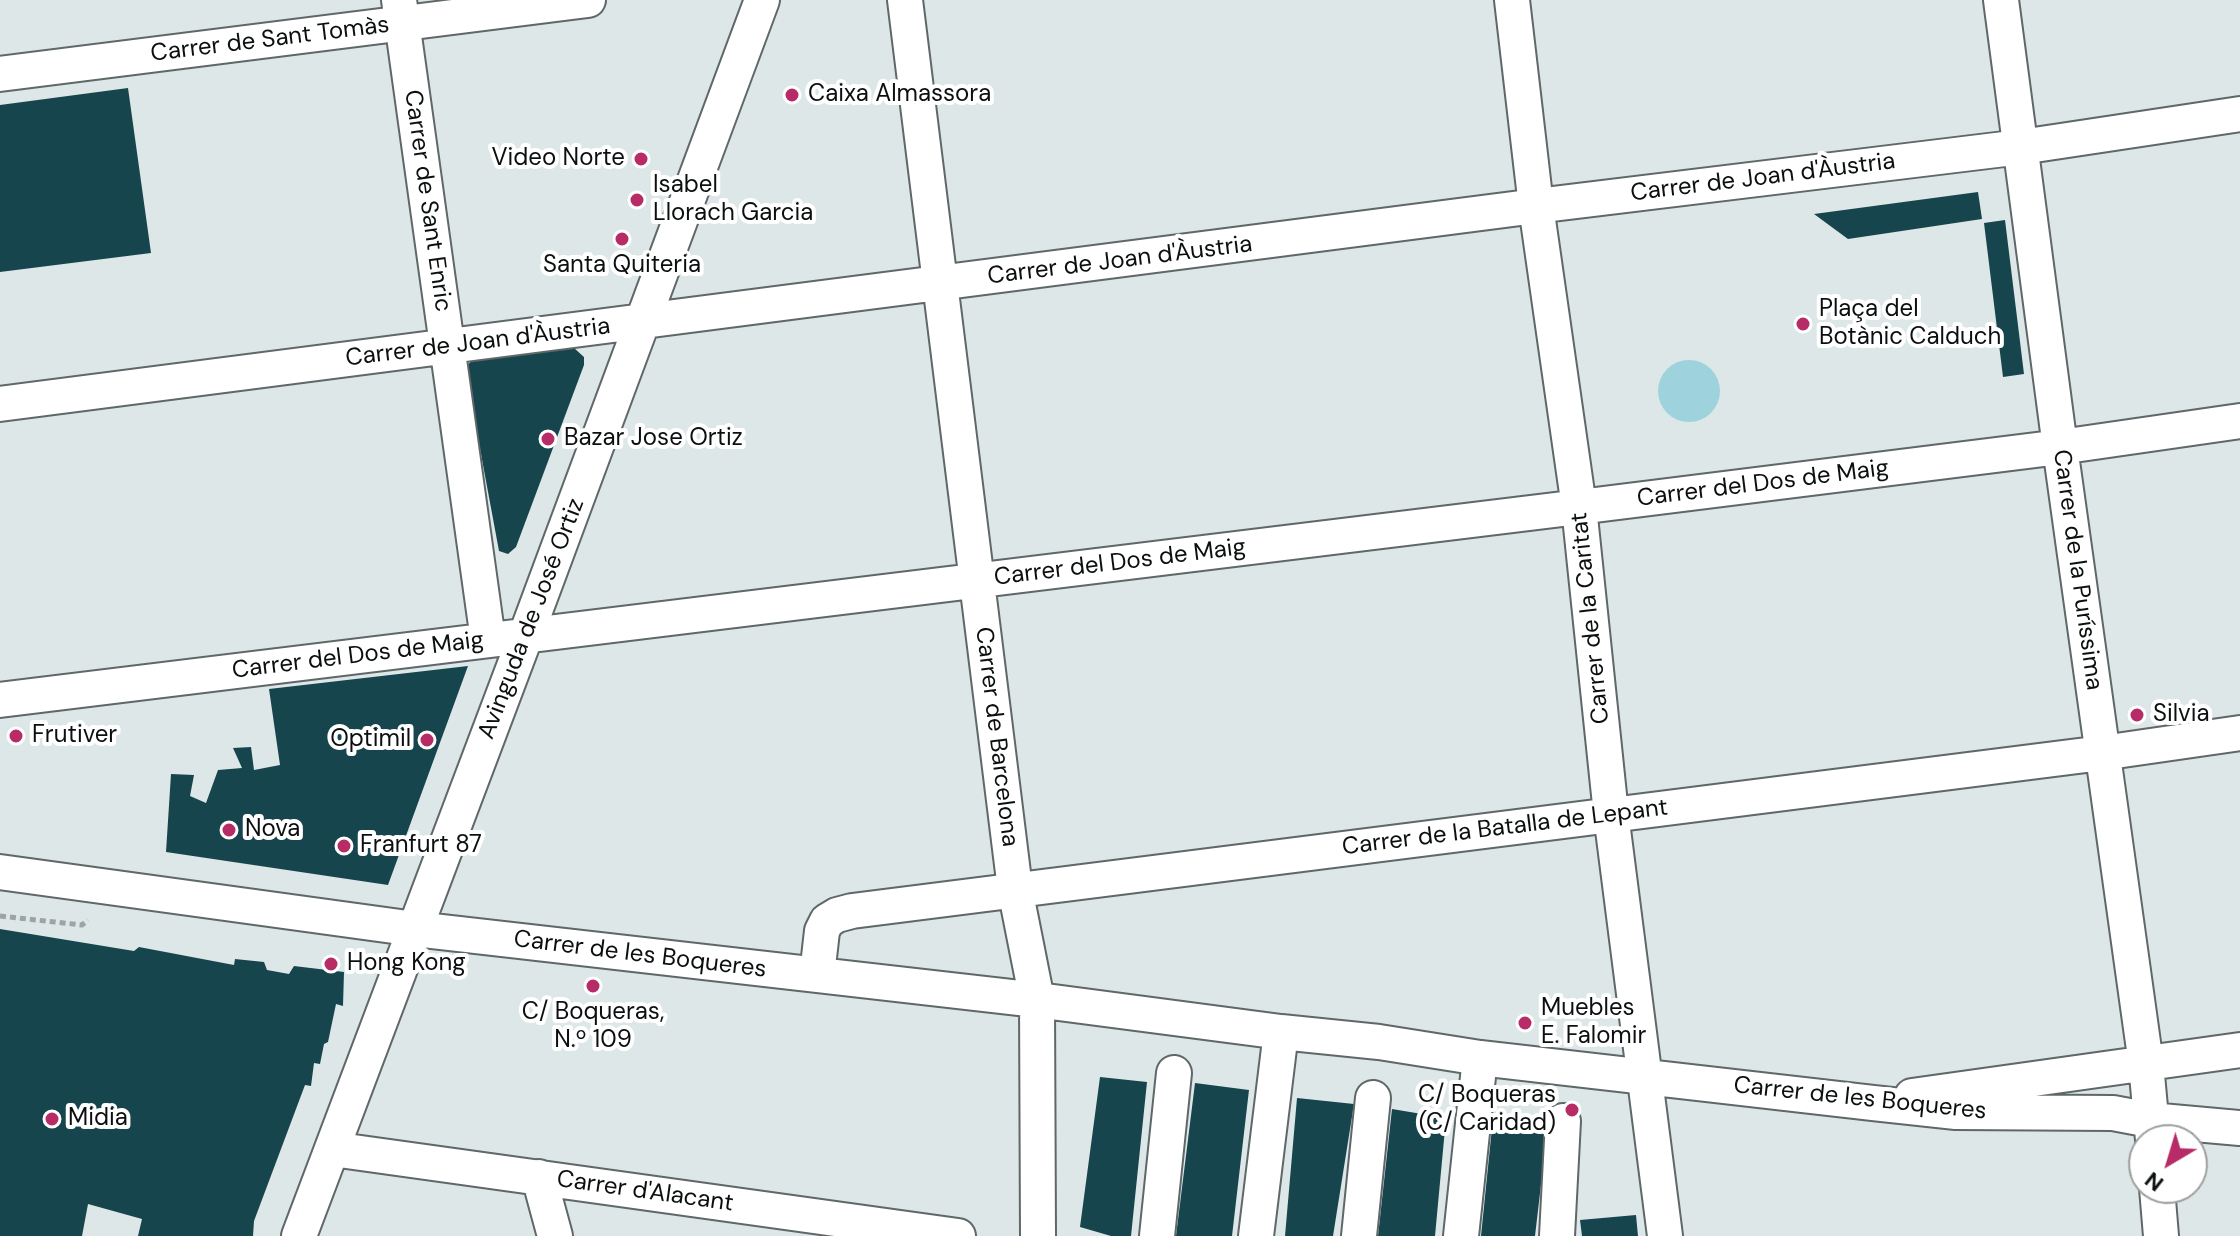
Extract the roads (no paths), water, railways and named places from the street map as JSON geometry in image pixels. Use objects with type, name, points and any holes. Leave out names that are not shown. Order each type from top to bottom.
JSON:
[{"type":"street","name":"Carrer de Sant Tomàs","points":[[0,74],[400,12],[588,0]]},
{"type":"street","name":"Avinguda de José Ortiz","points":[[299,1236],[762,0]]},
{"type":"street","name":"Carrer de Barcelona","points":[[905,0],[1015,889],[1037,1000],[1038,1236]]},
{"type":"street","name":"Carrer de la Caritat","points":[[1512,0],[1536,206],[1579,507],[1611,814],[1665,1236]]},
{"type":"street","name":"Carrer de la Puríssima","points":[[2001,0],[2146,1064],[2151,1124]]},
{"type":"street","name":"Carrer de Sant Enric","points":[[400,12],[488,640]]},
{"type":"street","name":"Carrer de Joan d'Àustria","points":[[0,404],[1536,206],[2021,147],[2240,114]]},
{"type":"street","name":"Carrer del Dos de Maig","points":[[0,700],[1579,507],[2060,447],[2240,421]]},
{"type":"street","name":"Carrer de la Batalla de Lepant","points":[[817,975],[822,931],[827,921],[837,915],[1015,889],[2102,753],[2240,733]]},
{"type":"street","name":"Carrer de les Boqueres","points":[[0,872],[415,929],[1037,1000],[1379,1042],[1480,1058],[1956,1112],[2113,1113],[2138,1124]]},
{"type":"street","points":[[1256,1236],[1281,1032]]},
{"type":"street","points":[[1873,1103],[1949,1089],[2240,1050]]},
{"type":"street","points":[[1461,1236],[1480,1058]]},
{"type":"street","points":[[1157,1236],[1174,1073]]},
{"type":"street","points":[[1359,1236],[1373,1098]]},
{"type":"street","points":[[1557,1236],[1563,1121]]},
{"type":"street","name":"Carrer de les Boqueres","points":[[2208,1129],[2240,1128]]},
{"type":"street","name":"Carrer d'Alacant","points":[[332,1149],[958,1236]]},
{"type":"street","points":[[539,1177],[555,1236]]},
{"type":"street","points":[[2158,1204],[2161,1236]]},
{"type":"place","name":"Caixa Almassora","points":[[792,95]]},
{"type":"place","name":"Video Norte","points":[[641,159]]},
{"type":"place","name":"Isabel Llorach Garcia","points":[[637,200]]},
{"type":"place","name":"Santa Quiteria","points":[[622,239]]},
{"type":"place","name":"Plaça del Botànic Calduch","points":[[1803,324]]},
{"type":"place","name":"Bazar Jose Ortiz","points":[[548,439]]},
{"type":"place","name":"Silvia","points":[[2137,715]]},
{"type":"place","name":"Frutiver","points":[[16,736]]},
{"type":"place","name":"Optimil","points":[[427,740]]},
{"type":"place","name":"Nova","points":[[229,830]]},
{"type":"place","name":"Franfurt 87","points":[[344,846]]},
{"type":"place","name":"Hong Kong","points":[[331,964]]},
{"type":"place","name":"C/ Boqueras, N.º 109","points":[[593,986]]},
{"type":"place","name":"Muebles E. Falomir","points":[[1525,1023]]},
{"type":"place","name":"C/ Boqueras (C/ Caridad)","points":[[1572,1110]]},
{"type":"place","name":"Midia","points":[[52,1119]]}]
